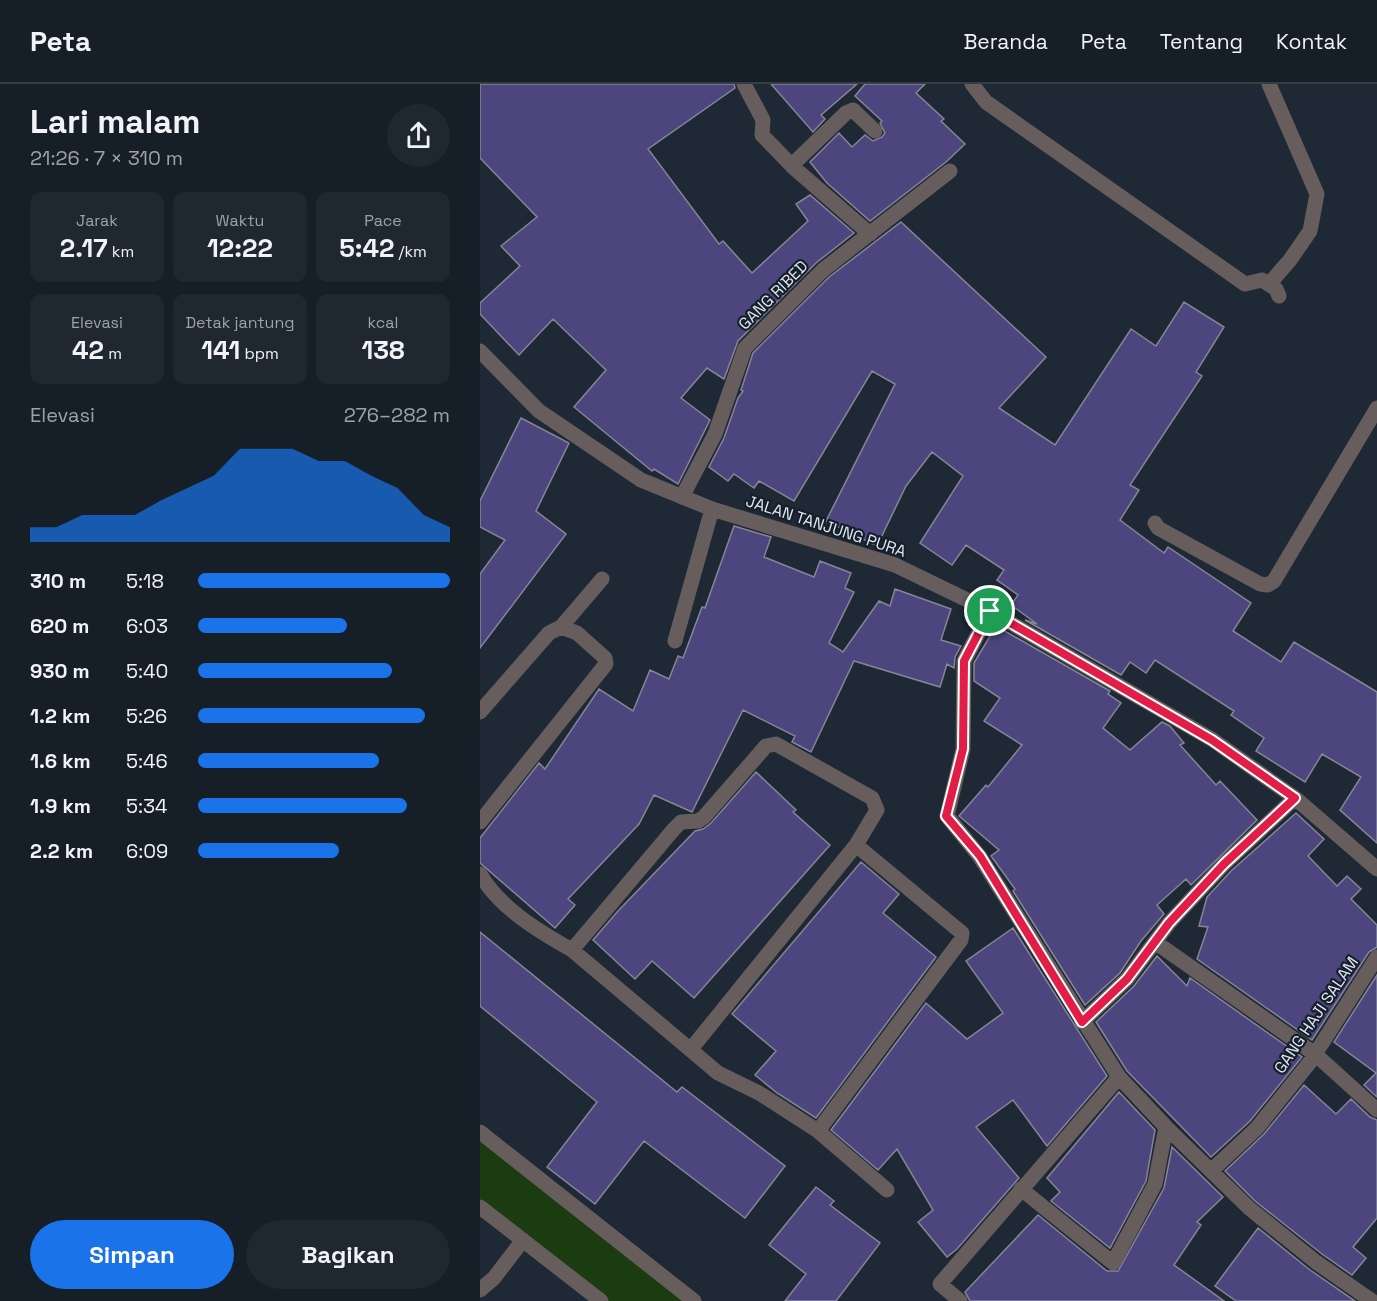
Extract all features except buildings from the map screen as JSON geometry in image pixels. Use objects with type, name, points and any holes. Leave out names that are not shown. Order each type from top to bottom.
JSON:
[{"type":"street","points":[[744,84],[763,120],[762,135],[792,165],[870,234]]},
{"type":"street","points":[[972,84],[986,102],[1245,284],[1262,280],[1270,283],[1279,296]]},
{"type":"street","points":[[1269,84],[1317,194],[1310,231],[1290,260],[1270,283]]},
{"type":"street","points":[[792,165],[846,113],[853,110],[875,131]]},
{"type":"street","name":"GANG RIBED","points":[[682,497],[715,434],[745,348],[823,270],[950,171]]},
{"type":"street","name":"JALAN TANJUNG PURA","points":[[480,351],[539,411],[641,480],[711,509],[895,565],[990,611],[1212,740],[1295,798],[1377,869]]},
{"type":"street","points":[[1155,524],[1158,528],[1260,584],[1268,585],[1274,580],[1377,408]]},
{"type":"street","points":[[675,641],[711,509]]},
{"type":"street","points":[[480,712],[549,633],[561,627],[602,579]]},
{"type":"street","points":[[990,611],[964,661],[963,749],[946,816],[980,856],[1082,1022],[1119,1077],[1166,1127],[1249,1208],[1316,1262],[1372,1301],[1377,1295]]},
{"type":"street","points":[[480,822],[606,664],[605,658],[577,633],[561,627]]},
{"type":"street","points":[[572,950],[674,829],[681,822],[698,821],[704,817],[765,746],[776,744],[872,798],[876,810],[856,845],[691,1048]]},
{"type":"street","points":[[1082,1022],[1127,979],[1169,923],[1224,864],[1295,798]]},
{"type":"street","points":[[818,1131],[961,940],[962,933],[959,928],[856,845]]},
{"type":"street","points":[[480,874],[498,899],[545,935],[572,950],[718,1073],[759,1093],[818,1131],[888,1190]]},
{"type":"street","points":[[1155,942],[1315,1054],[1377,1110]]},
{"type":"street","name":"GANG HAJI SALAM","points":[[1211,1170],[1257,1128],[1315,1054],[1377,957]]},
{"type":"street","points":[[960,1301],[940,1284],[1119,1077]]},
{"type":"street","points":[[1021,1189],[1113,1263],[1155,1184],[1166,1127]]},
{"type":"street","points":[[480,1132],[694,1301]]},
{"type":"street","points":[[481,1211],[523,1240],[601,1301]]},
{"type":"street","points":[[480,1290],[494,1278],[523,1240]]},
{"type":"green space","points":[[480,1134],[693,1301],[601,1301],[480,1207]]},
{"type":"route","points":[[990,611],[1212,740],[1295,798],[1224,864],[1169,923],[1127,979],[1082,1022],[980,856],[946,816],[963,749],[964,661],[990,611]]}]
